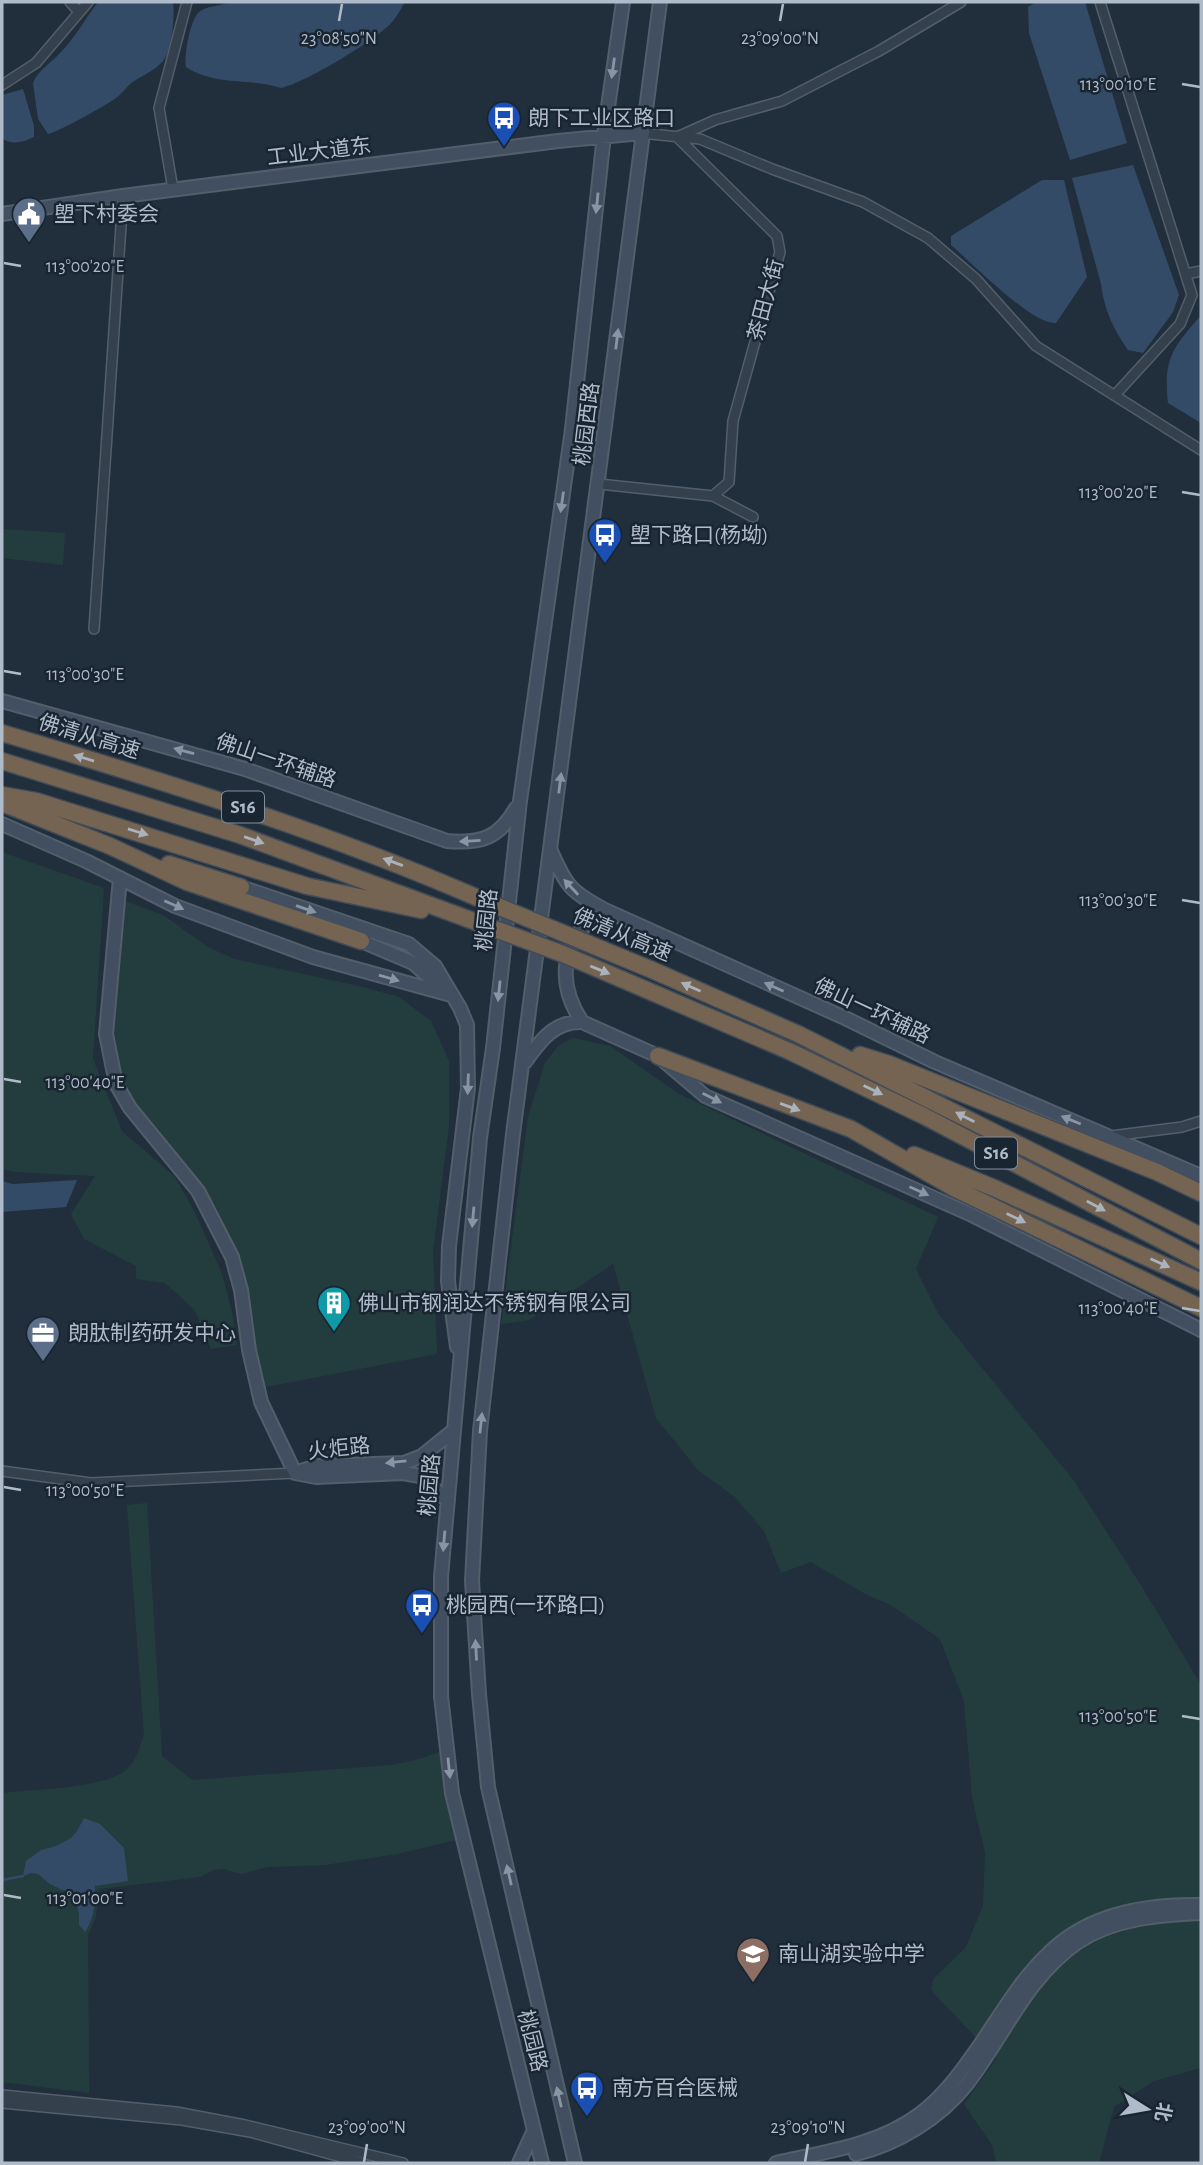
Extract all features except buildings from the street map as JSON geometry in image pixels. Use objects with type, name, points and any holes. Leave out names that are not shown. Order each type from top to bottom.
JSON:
[{"type":"highway","name":"佛清从高速","points":[[2,733],[240,806],[413,869],[817,1042],[1201,1236]]},
{"type":"highway","name":"佛清从高速","points":[[2,761],[240,835],[468,919],[641,987],[789,1051],[924,1116],[1201,1261]]},
{"type":"highway","points":[[2,795],[36,801],[307,886],[468,919]]},
{"type":"highway","points":[[2,803],[110,846],[187,882],[361,941]]},
{"type":"highway","points":[[110,846],[241,887]]},
{"type":"highway","points":[[817,1042],[889,1064],[1157,1172],[1201,1193]]},
{"type":"highway","points":[[658,1056],[995,1188],[1201,1282]]},
{"type":"highway","points":[[850,1129],[954,1188],[1201,1308]]},
{"type":"main road","name":"桃园西路","points":[[520,801],[572,429],[604,135],[623,2]]},
{"type":"main road","name":"桃园西路","points":[[551,851],[641,133],[660,2]]},
{"type":"main road","name":"工业大道东","points":[[2,214],[173,189],[604,135],[641,133]]},
{"type":"main road","name":"佛山一环辅路","points":[[2,701],[245,769],[447,841],[482,841],[508,822],[520,801]]},
{"type":"main road","name":"桃园路","points":[[520,801],[493,1048],[480,1138],[441,1577],[441,1696],[452,1793],[542,2163]]},
{"type":"main road","points":[[2,824],[175,906],[313,957],[451,995]]},
{"type":"main road","name":"佛山一环辅路","points":[[551,851],[564,880],[575,893],[605,910],[845,1018],[935,1062],[1201,1176]]},
{"type":"main road","name":"桃园路","points":[[551,851],[522,1065],[480,1431],[472,1581],[478,1694],[488,1787],[575,2163]]},
{"type":"main road","points":[[120,878],[106,1034],[116,1084],[130,1108],[198,1191],[232,1257],[241,1290],[249,1350],[261,1402],[295,1473]]},
{"type":"main road","points":[[241,887],[409,944],[435,966],[460,1008],[467,1026],[468,1088],[449,1246],[448,1281],[460,1368]]},
{"type":"main road","points":[[582,1022],[571,1006],[566,986],[565,964],[583,927],[605,910]]},
{"type":"main road","points":[[361,941],[413,963],[451,995]]},
{"type":"main road","points":[[522,1065],[555,1028],[568,1022],[582,1022],[658,1056],[705,1096],[972,1215],[1201,1330]]},
{"type":"main road","name":"火炬路","points":[[295,1473],[316,1466],[404,1462],[422,1456],[454,1430]]},
{"type":"main road","name":"火炬路","points":[[295,1473],[316,1477],[403,1473],[420,1476],[448,1500]]},
{"type":"main road","points":[[776,2163],[863,2144],[918,2116],[957,2077],[1050,1951],[1076,1931],[1139,1908],[1168,1904],[1201,1905]]},
{"type":"main road","points":[[815,2163],[866,2151],[897,2139],[932,2119],[967,2085],[1035,1982],[1054,1961],[1080,1941],[1111,1927],[1152,1915],[1201,1913]]},
{"type":"main road","points":[[519,2163],[534,2130]]},
{"type":"street","points":[[70,2],[79,12]]},
{"type":"street","points":[[2,85],[36,64],[88,2]]},
{"type":"street","points":[[173,189],[159,108],[187,2]]},
{"type":"street","points":[[677,136],[715,120],[782,101],[879,51],[961,2]]},
{"type":"street","points":[[1100,2],[1192,295],[1180,324],[1115,395]]},
{"type":"street","points":[[641,133],[700,139],[863,202],[928,238],[976,279],[1036,346],[1201,450]]},
{"type":"street","name":"茶田大街","points":[[677,136],[778,236],[780,252],[733,421],[729,482],[713,496]]},
{"type":"street","points":[[94,629],[123,196]]},
{"type":"street","points":[[1186,274],[1201,271]]},
{"type":"street","points":[[599,484],[713,496],[753,517]]},
{"type":"street","points":[[1111,1136],[1182,1127],[1201,1121]]},
{"type":"street","points":[[2,1471],[91,1483],[295,1473]]},
{"type":"street","points":[[2,2095],[176,2112],[245,2124],[403,2163]]},
{"type":"street","points":[[2,2103],[182,2120],[250,2132],[363,2163]]},
{"type":"green space","points":[[2,529],[65,533],[63,565],[2,558]]},
{"type":"green space","points":[[2,852],[104,888],[93,1059],[122,1131],[175,1177],[196,1215],[221,1271],[233,1316],[237,1345],[211,1349],[194,1309],[165,1283],[136,1279],[136,1266],[84,1239],[71,1214],[95,1176],[2,1169]]},
{"type":"green space","points":[[120,899],[163,915],[208,947],[234,959],[399,997],[431,1021],[449,1061],[449,1126],[433,1251],[437,1354],[261,1388],[229,1238],[216,1208],[163,1143],[123,1087],[109,1033]]},
{"type":"green space","points":[[573,1038],[610,1046],[679,1094],[938,1217],[916,1269],[939,1315],[1074,1481],[1201,1685],[1201,2068],[1154,2081],[1114,2107],[1099,2163],[996,2163],[992,2145],[964,2104],[996,2059],[931,1990],[934,1978],[966,1947],[983,1906],[985,1853],[972,1797],[964,1701],[940,1639],[889,1604],[867,1595],[811,1562],[781,1573],[764,1531],[735,1497],[698,1470],[656,1418],[613,1264],[529,1320],[501,1324],[528,1116],[545,1063],[558,1046]]},
{"type":"green space","points":[[147,1503],[162,1756],[192,1780],[392,1765],[442,1751],[456,1840],[397,1854],[325,1865],[267,1867],[241,1874],[224,1869],[214,1870],[200,1877],[99,1889],[96,1917],[88,1935],[89,2093],[2,2082],[2,1793],[102,1781],[126,1770],[135,1758],[144,1735],[127,1505]]},
{"type":"water","points":[[98,2],[173,2],[169,49],[158,66],[133,82],[119,96],[48,134],[38,119],[33,83],[41,70],[70,41]]},
{"type":"water","points":[[232,2],[405,2],[393,21],[373,38],[323,69],[281,88],[208,77],[186,67],[188,38],[196,16],[206,8]]},
{"type":"water","points":[[1036,2],[1085,2],[1127,143],[1070,160],[1029,33],[1028,7]]},
{"type":"water","points":[[23,89],[34,126],[34,137],[13,143],[2,138],[2,95]]},
{"type":"water","points":[[1133,165],[1179,295],[1173,312],[1143,353],[1128,350],[1110,318],[1072,178]]},
{"type":"water","points":[[1042,180],[1064,180],[1087,277],[1056,323],[1046,321],[1018,304],[951,245],[951,236]]},
{"type":"water","points":[[1201,315],[1201,423],[1168,403],[1167,375],[1177,345]]},
{"type":"water","points":[[77,1180],[66,1207],[2,1212],[2,1181],[13,1184]]},
{"type":"water","points":[[84,1818],[100,1824],[124,1848],[128,1881],[95,1886],[93,1915],[85,1932],[79,1925],[75,1896],[50,1884],[38,1874],[23,1876],[26,1861],[41,1850],[71,1838]]},
{"type":"waterway","points":[[2,1880],[23,1876]]},
{"type":"place","name":"朗下工业区路口","points":[[504,148]]},
{"type":"place","name":"塱下村委会","points":[[29,244]]},
{"type":"place","name":"塱下路口(杨坳)","points":[[605,565]]},
{"type":"place","name":"佛山市钢润达不锈钢有限公司","points":[[334,1333]]},
{"type":"place","name":"朗肽制药研发中心","points":[[43,1363]]},
{"type":"place","name":"桃园西(一环路口)","points":[[422,1635]]},
{"type":"place","name":"南山湖实验中学","points":[[753,1984]]},
{"type":"place","name":"南方百合医械","points":[[587,2118]]}]
